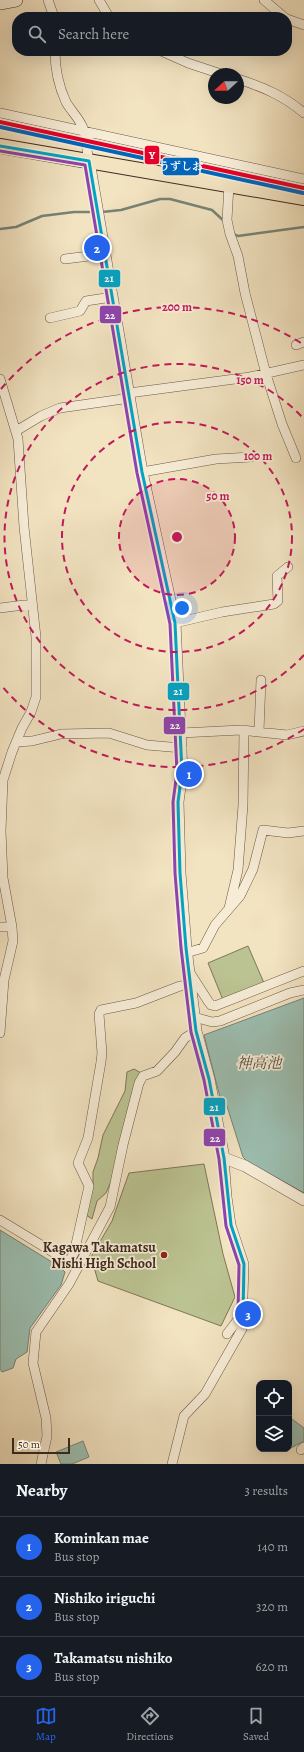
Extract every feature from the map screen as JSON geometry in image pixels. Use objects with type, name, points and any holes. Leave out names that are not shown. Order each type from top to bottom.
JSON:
[{"type":"main road","points":[[0,4],[16,0]]},
{"type":"main road","points":[[0,146],[304,198]]},
{"type":"street","points":[[48,0],[52,12]]},
{"type":"street","points":[[99,0],[106,12]]},
{"type":"street","points":[[264,0],[278,12]]},
{"type":"street","points":[[292,20],[304,25]]},
{"type":"street","points":[[56,56],[57,71],[62,90],[67,103],[78,117],[84,131],[142,472],[175,623],[182,748],[182,772],[178,802],[180,880],[186,953],[196,1031],[209,1079],[224,1158],[231,1225],[244,1264],[242,1330],[205,1394],[184,1416],[172,1464]]},
{"type":"street","points":[[172,56],[208,70]]},
{"type":"street","points":[[244,81],[279,94],[304,113]]},
{"type":"street","points":[[0,113],[304,179]]},
{"type":"street","points":[[229,185],[227,220],[238,256],[247,301],[266,374],[282,424],[296,458]]},
{"type":"street","points":[[65,259],[105,254]]},
{"type":"street","points":[[50,318],[80,311],[86,301],[112,297]]},
{"type":"street","points":[[16,431],[41,416],[60,408],[129,395],[266,374],[304,365]]},
{"type":"street","points":[[0,379],[16,431],[36,637],[36,696],[31,712],[16,742],[3,780],[1,831],[3,878],[12,927],[13,941],[4,980],[0,1033]]},
{"type":"street","points":[[142,472],[216,459],[251,457]]},
{"type":"street","points":[[175,623],[222,612],[274,604],[278,601],[277,576],[288,567]]},
{"type":"street","points":[[0,608],[32,604]]},
{"type":"street","points":[[259,731],[261,680]]},
{"type":"street","points":[[181,733],[244,730],[287,735],[304,731]]},
{"type":"street","points":[[229,910],[238,870],[243,805],[244,730]]},
{"type":"street","points":[[16,742],[32,741],[61,734],[109,733],[147,745],[182,748]]},
{"type":"street","points":[[186,953],[203,948],[215,925],[240,896],[253,870],[264,830],[288,833],[304,831]]},
{"type":"street","points":[[0,927],[12,927]]},
{"type":"street","points":[[188,970],[208,1001],[211,1005],[215,1006],[304,971]]},
{"type":"street","points":[[41,1464],[47,1436],[46,1418],[33,1363],[36,1332],[69,1284],[74,1253],[89,1186],[78,1163],[88,1138],[101,1062],[101,1010],[136,1003],[180,986],[190,985]]},
{"type":"street","points":[[194,1016],[212,1022],[290,993],[304,990]]},
{"type":"street","points":[[73,1265],[98,1232],[110,1207],[123,1145],[139,1083],[143,1076],[157,1071],[175,1052],[185,1038],[196,1031]]},
{"type":"street","points":[[224,1158],[245,1166],[304,1200]]},
{"type":"street","points":[[0,1220],[73,1265]]},
{"type":"street","points":[[227,1334],[243,1313]]},
{"type":"green space","points":[[248,946],[264,983],[223,1000],[208,963]]},
{"type":"green space","points":[[134,1069],[141,1073],[112,1179],[106,1193],[97,1201],[92,1219],[86,1215],[93,1184],[93,1172],[103,1135],[125,1091],[127,1072]]},
{"type":"green space","points":[[204,1164],[223,1254],[235,1297],[221,1326],[98,1281],[91,1257],[112,1221],[129,1173]]},
{"type":"water","name":"神高池","points":[[304,998],[304,1193],[247,1161],[243,1157],[225,1100],[220,1097],[204,1035]]},
{"type":"water","points":[[0,1230],[60,1267],[65,1272],[61,1285],[30,1328],[27,1352],[16,1359],[13,1368],[2,1372],[0,1369]]},
{"type":"water","points":[[292,1419],[304,1428],[304,1441],[292,1447]]},
{"type":"water","points":[[83,1441],[89,1457],[72,1464],[61,1464],[56,1452]]},
{"type":"waterway","points":[[102,212],[121,210],[160,199],[170,199],[212,210],[225,222]]},
{"type":"waterway","points":[[0,229],[16,227],[42,216],[74,212],[95,212]]},
{"type":"waterway","points":[[234,234],[238,236],[304,227]]},
{"type":"transit line","name":"Y","points":[[0,122],[304,188]]},
{"type":"transit line","name":"うずしお","points":[[0,127],[303,193]]},
{"type":"transit line","name":"21","points":[[0,146],[89,161],[142,472],[175,623],[182,772],[178,802],[180,873],[186,948],[196,1031],[209,1079],[224,1158],[231,1225],[244,1264],[243,1313]]},
{"type":"transit line","name":"22","points":[[0,151],[85,165],[137,473],[170,624],[177,772],[173,802],[175,873],[181,948],[191,1032],[204,1080],[219,1159],[226,1226],[239,1265],[238,1313]]},
{"type":"place","name":"Nishiko iriguchi","points":[[97,248]]},
{"type":"place","name":"Kominkan mae","points":[[189,774]]},
{"type":"place","name":"Kagawa Takamatsu Nishi High School","points":[[164,1255]]},
{"type":"place","name":"Takamatsu nishiko","points":[[248,1314]]}]
